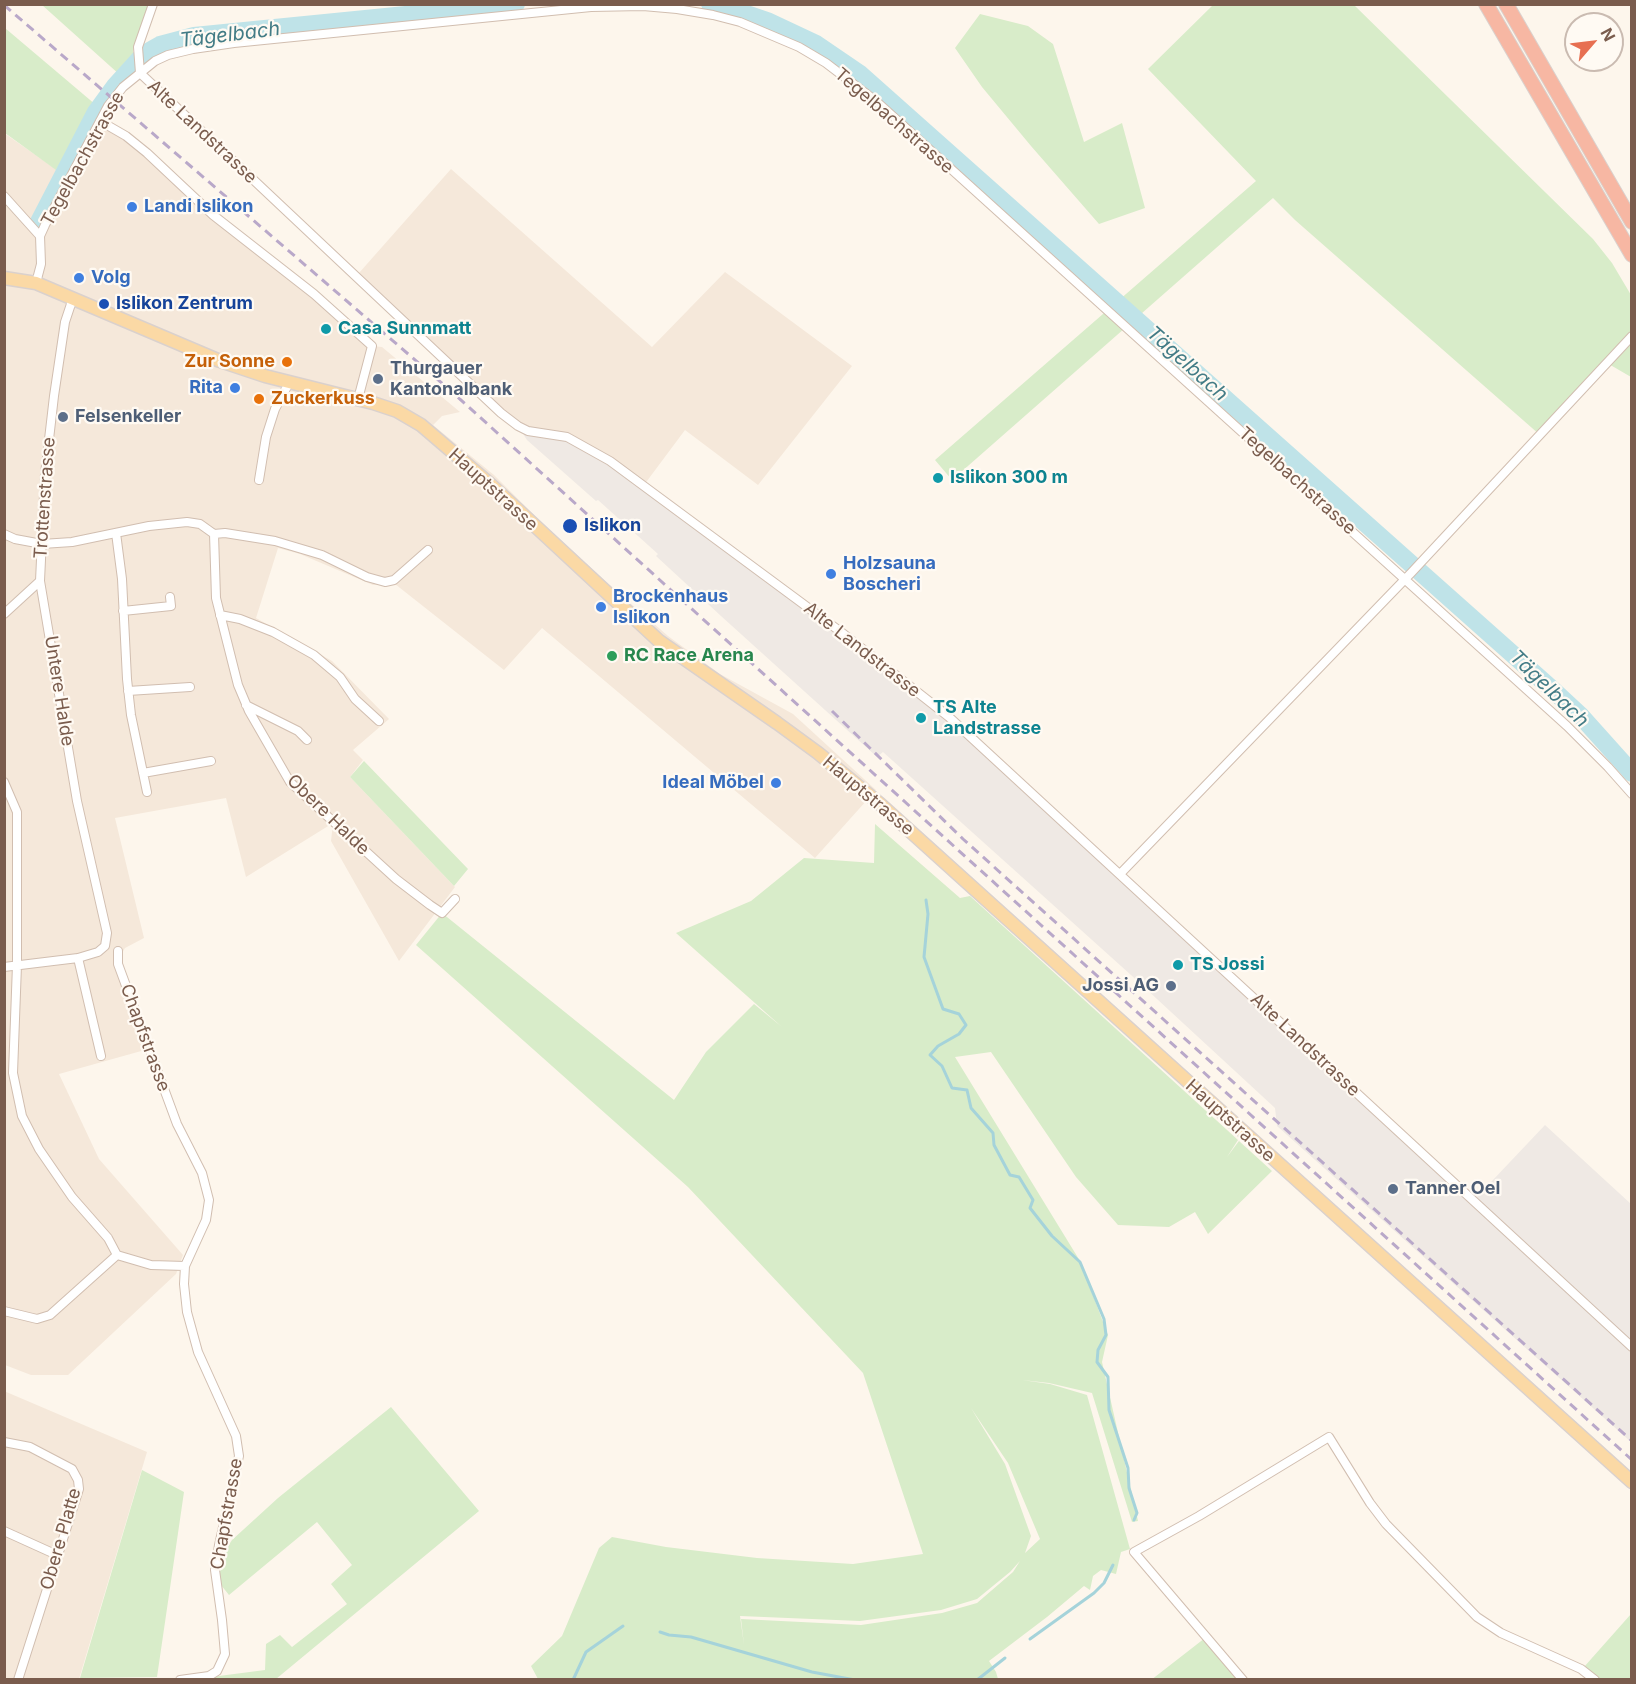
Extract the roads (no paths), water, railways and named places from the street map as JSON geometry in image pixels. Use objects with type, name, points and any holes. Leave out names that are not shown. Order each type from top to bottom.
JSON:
[{"type":"highway","points":[[1486,4],[1632,255]]},
{"type":"highway","points":[[1506,4],[1632,222]]},
{"type":"main road","name":"Hauptstrasse","points":[[4,279],[36,283],[220,361],[289,383],[358,399],[397,411],[421,426],[491,485],[530,524],[659,640],[818,753],[879,803],[1632,1482]]},
{"type":"street","name":"Alte Landstrasse","points":[[153,4],[138,47],[139,68],[501,413],[518,426],[567,437],[610,461],[842,632],[949,717],[1632,1347]]},
{"type":"street","name":"Tegelbachstrasse","points":[[36,283],[40,264],[40,236],[108,106],[139,68],[168,55],[193,49],[618,5],[677,9],[713,15],[768,33],[826,63],[877,102],[1408,576],[1567,726],[1632,794]]},
{"type":"street","points":[[100,121],[126,136],[147,153],[213,215],[314,294],[372,346],[358,399]]},
{"type":"street","points":[[4,196],[40,236]]},
{"type":"street","name":"Trottenstrasse","points":[[4,614],[40,581],[45,474],[55,381],[65,322],[72,298]]},
{"type":"street","points":[[1120,874],[1421,563],[1632,336]]},
{"type":"street","points":[[259,480],[267,435],[275,409],[289,383]]},
{"type":"street","points":[[4,534],[15,539],[42,544],[72,542],[149,526],[187,522],[200,524],[214,534],[225,533],[274,541],[322,555],[367,578],[385,582],[394,580],[428,550]]},
{"type":"street","points":[[116,533],[128,691],[147,792]]},
{"type":"street","name":"Obere Halde","points":[[214,534],[216,598],[238,686],[246,705],[290,782],[396,879],[442,913],[455,899]]},
{"type":"street","name":"Untere Halde","points":[[40,581],[77,801],[107,933],[105,946],[98,952],[78,958]]},
{"type":"street","points":[[123,611],[171,606],[170,597]]},
{"type":"street","points":[[220,615],[273,632],[314,655],[340,677],[355,699],[379,721]]},
{"type":"street","points":[[128,691],[190,687]]},
{"type":"street","points":[[246,705],[298,730],[307,740]]},
{"type":"street","points":[[143,773],[211,761]]},
{"type":"street","points":[[4,782],[17,812],[17,964],[13,1073],[22,1116],[39,1149],[72,1197],[108,1238],[117,1255],[151,1265],[185,1266]]},
{"type":"street","name":"Chapfstrasse","points":[[118,951],[118,964],[177,1125],[202,1173],[209,1200],[206,1220],[185,1266],[187,1312],[198,1352],[236,1436],[239,1456],[215,1570],[225,1654],[217,1671],[209,1676],[180,1680]]},
{"type":"street","points":[[4,967],[78,958],[101,1056]]},
{"type":"street","points":[[4,1311],[37,1319],[50,1315],[117,1255]]},
{"type":"street","points":[[1243,1680],[1134,1552],[1329,1437],[1370,1503],[1386,1524],[1477,1617],[1501,1633],[1581,1669],[1595,1680]]},
{"type":"street","name":"Obere Platte","points":[[4,1442],[30,1447],[72,1469],[78,1480],[79,1490],[18,1680]]},
{"type":"street","points":[[4,1531],[57,1556]]},
{"type":"waterway","name":"Tägelbach","points":[[39,222],[96,112],[115,86],[144,54],[160,45],[194,36],[516,4]]},
{"type":"waterway","name":"Tägelbach","points":[[710,4],[767,21],[816,44],[860,74],[1554,691],[1580,715],[1632,773]]},
{"type":"waterway","points":[[926,900],[928,914],[924,957],[943,1009],[959,1014],[966,1025],[959,1034],[938,1046],[930,1055],[942,1066],[952,1088],[967,1090],[971,1108],[993,1133],[994,1145],[1010,1175],[1019,1177],[1033,1200],[1030,1208],[1052,1236],[1080,1262],[1104,1319],[1106,1335],[1098,1350],[1097,1362],[1108,1377],[1109,1410],[1128,1468],[1129,1488],[1137,1513],[1134,1520]]},
{"type":"waterway","points":[[1030,1639],[1094,1593],[1104,1583],[1113,1565]]},
{"type":"waterway","points":[[573,1680],[586,1652],[623,1626]]},
{"type":"waterway","points":[[660,1632],[691,1637],[812,1672],[855,1680]]},
{"type":"waterway","points":[[977,1680],[1005,1658]]},
{"type":"railway","points":[[4,5],[451,391],[1632,1460]]},
{"type":"railway","points":[[832,711],[963,839],[1632,1441]]},
{"type":"place","name":"Landi Islikon","points":[[132,207]]},
{"type":"place","name":"Volg","points":[[79,278]]},
{"type":"place","name":"Islikon Zentrum","points":[[104,304]]},
{"type":"place","name":"Casa Sunnmatt","points":[[326,329]]},
{"type":"place","name":"Zur Sonne","points":[[287,362]]},
{"type":"place","name":"Thurgauer Kantonalbank","points":[[378,379]]},
{"type":"place","name":"Rita","points":[[235,388]]},
{"type":"place","name":"Zuckerkuss","points":[[259,399]]},
{"type":"place","name":"Felsenkeller","points":[[63,417]]},
{"type":"place","name":"Islikon 300 m","points":[[938,478]]},
{"type":"place","name":"Islikon","points":[[570,526]]},
{"type":"place","name":"Holzsauna Boscheri","points":[[831,574]]},
{"type":"place","name":"Brockenhaus Islikon","points":[[601,607]]},
{"type":"place","name":"RC Race Arena","points":[[612,656]]},
{"type":"place","name":"TS Alte Landstrasse","points":[[921,718]]},
{"type":"place","name":"Ideal Möbel","points":[[776,783]]},
{"type":"place","name":"TS Jossi","points":[[1178,965]]},
{"type":"place","name":"Jossi AG","points":[[1171,986]]},
{"type":"place","name":"Tanner Oel","points":[[1393,1189]]}]
